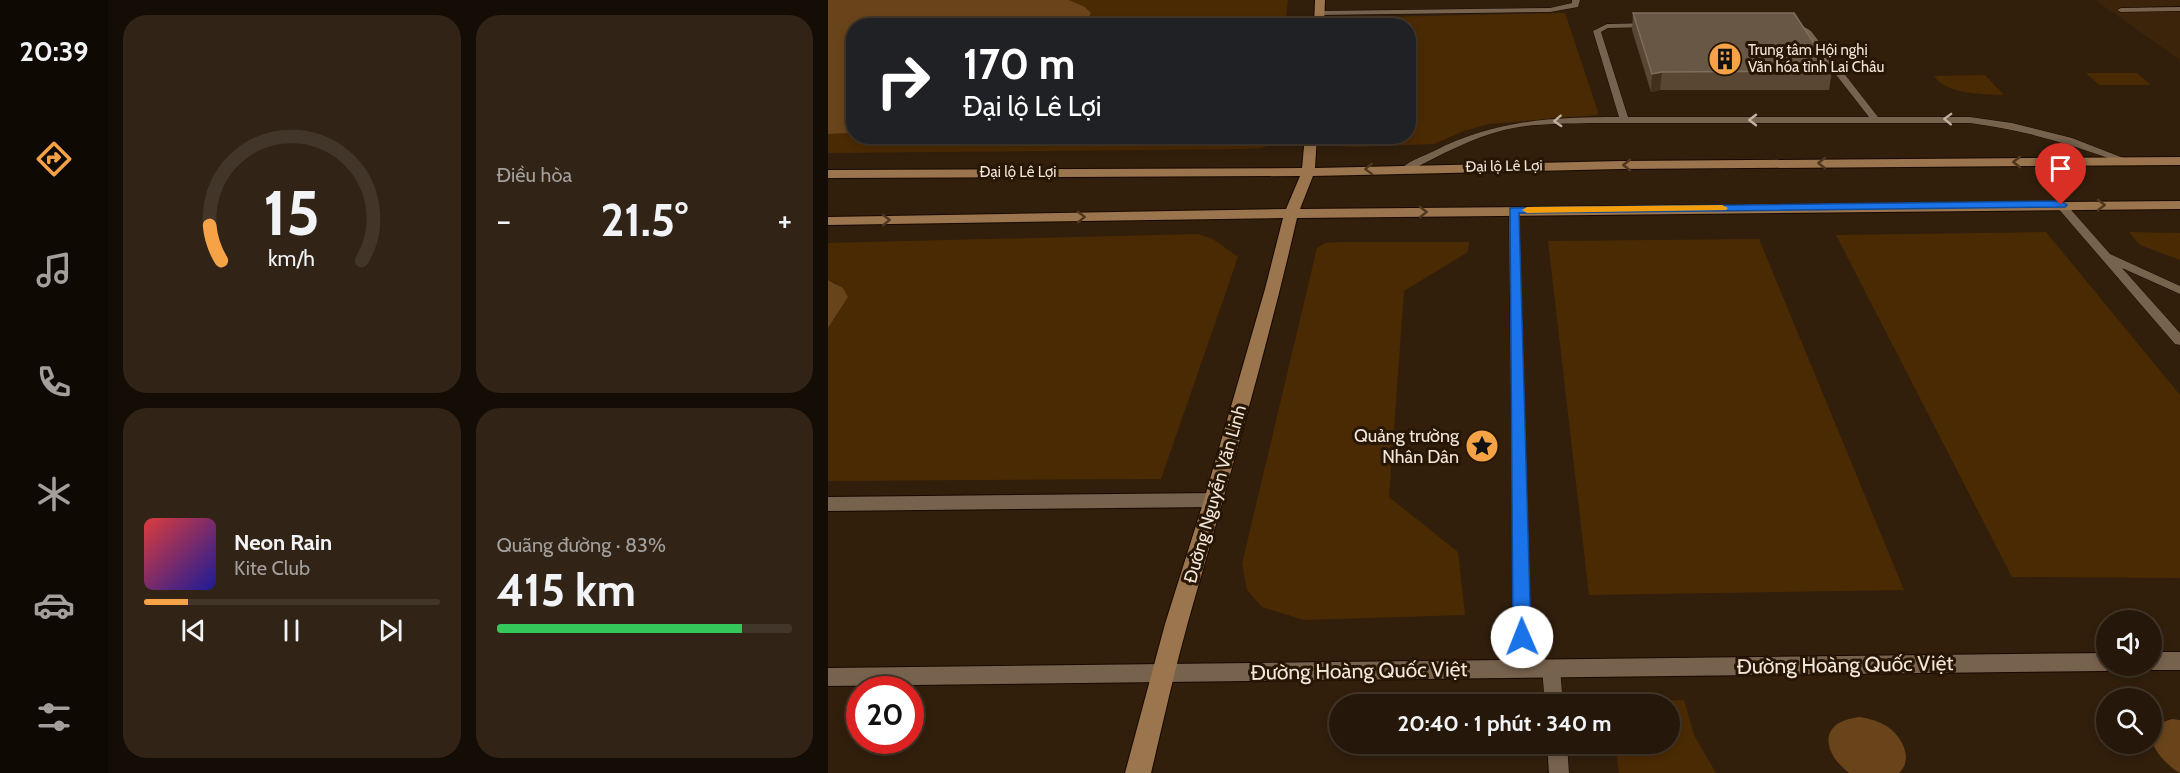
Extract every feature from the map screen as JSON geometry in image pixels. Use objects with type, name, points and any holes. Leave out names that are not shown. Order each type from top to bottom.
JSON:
[{"type":"main road","points":[[1319,18],[1320,0]]},
{"type":"main road","name":"Đường Nguyễn Văn Linh","points":[[1138,773],[1163,673],[1273,289],[1291,214],[1308,172],[1310,144]]},
{"type":"main road","name":"Đại lộ Lê Lợi","points":[[828,174],[1308,172],[1407,168],[2180,161]]},
{"type":"main road","points":[[828,221],[1514,210],[2180,205]]},
{"type":"street","points":[[828,504],[1214,500]]},
{"type":"street","points":[[2162,661],[2180,661]]},
{"type":"street","name":"Đường Hoàng Quốc Việt","points":[[828,677],[2096,662]]},
{"type":"lane","points":[[1319,12],[1550,10],[1570,8],[1575,5],[1576,0]]},
{"type":"lane","points":[[2121,10],[2180,9]]},
{"type":"lane","points":[[1624,120],[1597,31],[1607,26],[1660,25]]},
{"type":"lane","points":[[1772,25],[1791,25],[1804,29],[1875,118]]},
{"type":"lane","points":[[1407,168],[1464,140],[1493,130],[1544,122],[1624,120],[1947,119],[2025,127],[2077,141],[2126,161]]},
{"type":"lane","points":[[2061,205],[2180,341]]},
{"type":"lane","points":[[1514,210],[1523,669]]},
{"type":"lane","points":[[2102,254],[2180,290]]},
{"type":"lane","points":[[1551,668],[1553,694]]},
{"type":"lane","points":[[1557,754],[1558,773]]},
{"type":"shaded area","points":[[828,0],[1069,0],[1085,7],[1091,13],[1088,18],[846,18],[846,133],[828,134]]},
{"type":"shaded area","points":[[1069,0],[1288,0],[1286,18],[1088,18],[1091,13]]},
{"type":"shaded area","points":[[2095,0],[2180,0],[2180,60]]},
{"type":"shaded area","points":[[1565,13],[1598,112],[1597,115],[1489,124],[1464,131],[1434,144],[1339,146],[1336,144],[1416,144],[1416,18],[1337,18]]},
{"type":"shaded area","points":[[2086,73],[2137,73],[2151,85],[2099,85]]},
{"type":"shaded area","points":[[1985,75],[2004,95],[1976,94],[1956,90],[1947,87],[1934,76]]},
{"type":"shaded area","points":[[846,133],[846,144],[1269,144],[1262,148],[1242,149],[828,153],[828,134]]},
{"type":"shaded area","points":[[2046,232],[2180,395],[2180,578],[2012,577],[1836,235]]},
{"type":"shaded area","points":[[2129,232],[2180,233],[2180,260],[2140,245]]},
{"type":"shaded area","points":[[1197,234],[1213,239],[1238,257],[1161,479],[828,481],[828,328],[848,297],[836,283],[828,280],[828,243]]},
{"type":"shaded area","points":[[1759,239],[1904,590],[1589,595],[1548,241]]},
{"type":"shaded area","points":[[1469,242],[1468,252],[1404,291],[1389,497],[1458,552],[1465,615],[1304,620],[1262,607],[1247,590],[1242,564],[1317,248],[1325,243]]},
{"type":"shaded area","points":[[828,280],[843,288],[848,297],[828,328]]},
{"type":"shaded area","points":[[1680,700],[1684,700],[1694,735],[1716,773],[1619,773],[1616,754],[1680,754]]},
{"type":"shaded area","points":[[1860,717],[1885,725],[1898,736],[1906,755],[1906,761],[1899,773],[1849,773],[1833,756],[1829,747],[1831,731],[1837,724]]},
{"type":"shaded area","points":[[2172,719],[2180,720],[2180,773],[2159,754],[2162,754],[2162,722]]},
{"type":"building","name":"Trung tâm Hội nghị Văn hóa tỉnh Lai Châu","points":[[1633,13],[1794,13],[1832,71],[1662,72],[1652,74]]},
{"type":"slow traffic","points":[[1527,210],[1722,208]]},
{"type":"place","name":"Trung tâm Hội nghị Văn hóa tỉnh Lai Châu","points":[[1725,59]]},
{"type":"place","name":"Quảng trường Nhân Dân","points":[[1482,446]]},
{"type":"route","points":[[1522,637],[1514,210],[2061,205]]}]
